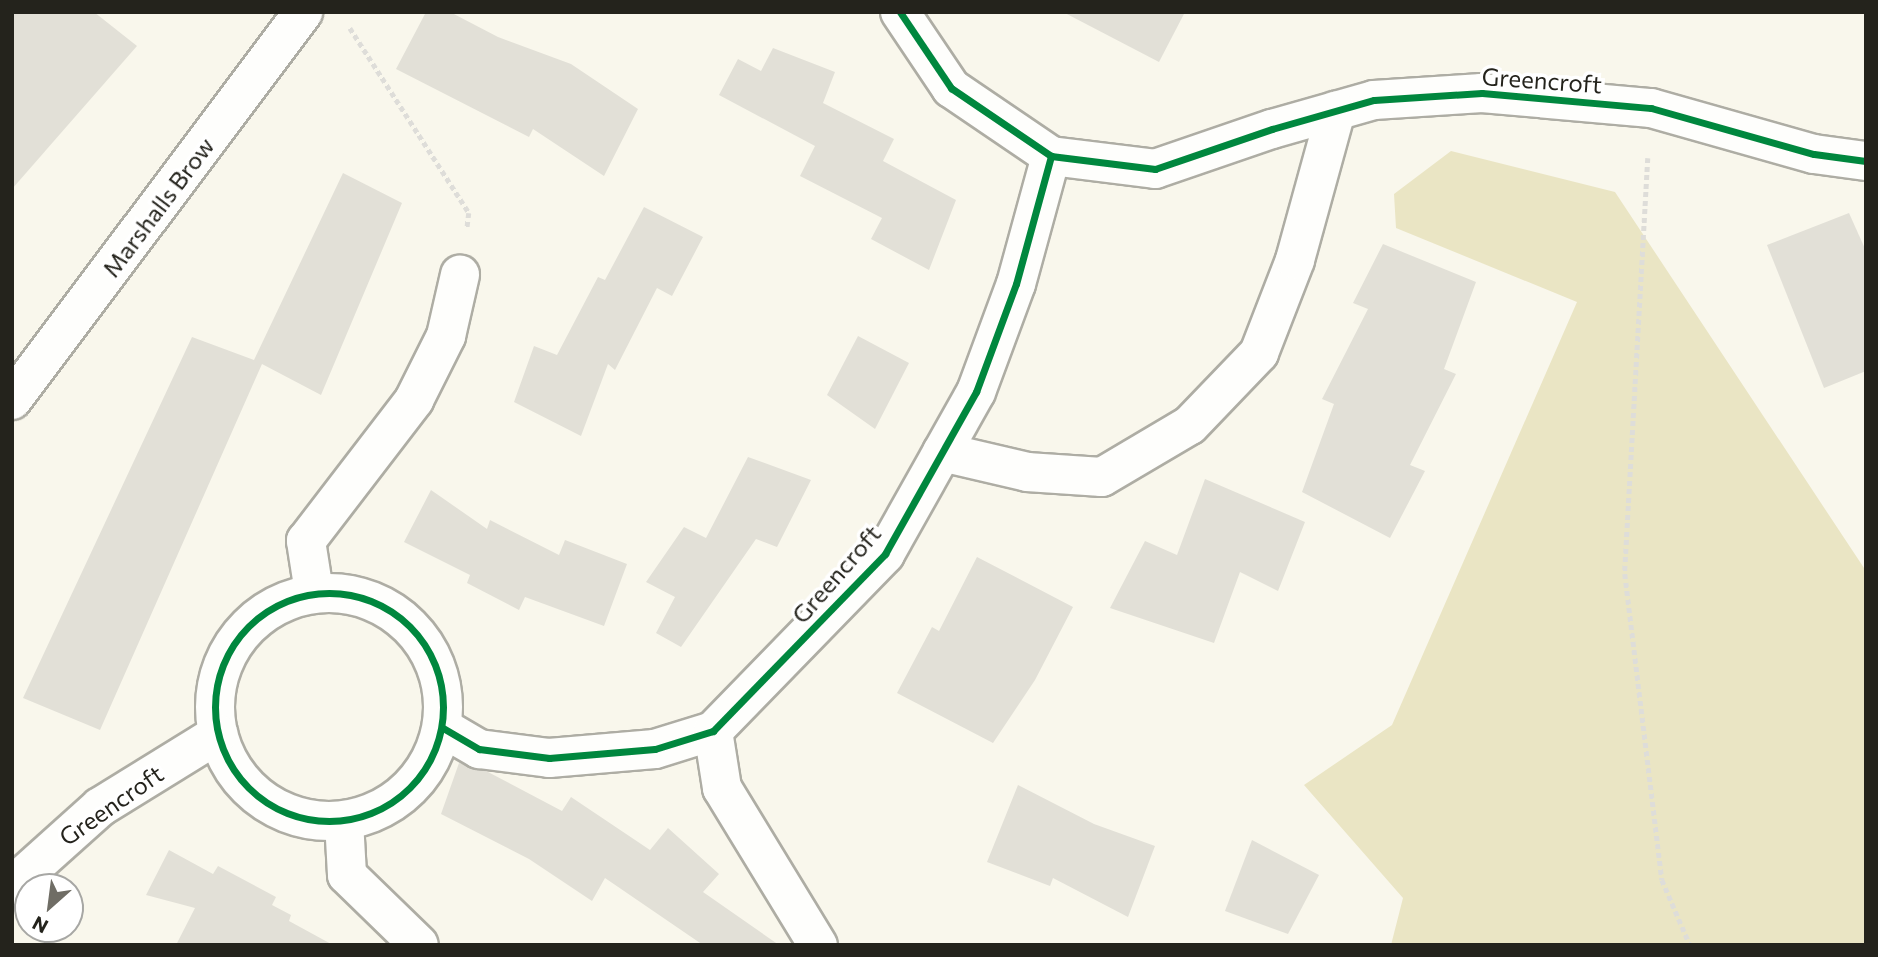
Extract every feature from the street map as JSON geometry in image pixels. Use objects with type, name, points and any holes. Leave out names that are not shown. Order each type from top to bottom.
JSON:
[{"type":"street","name":"Marshalls Brow","points":[[12,400],[303,12]]},
{"type":"street","name":"Greencroft","points":[[900,12],[951,88],[1051,156],[1154,169],[1374,100],[1482,93],[1651,108],[1814,154],[1866,161]]},
{"type":"street","points":[[942,452],[1027,472],[1102,477],[1190,425],[1259,353],[1295,260],[1336,111]]},
{"type":"street","name":"Greencroft","points":[[443,727],[479,749],[549,758],[655,749],[713,731],[885,554],[976,392],[1016,284],[1051,156]]},
{"type":"street","points":[[314,592],[306,541],[414,400],[446,336],[460,275]]},
{"type":"street","points":[[314,592],[350,594],[384,606],[413,628],[433,657],[443,692],[443,727],[430,762],[409,790],[378,811],[344,821],[310,820],[278,810],[260,797],[230,765],[218,734],[215,695],[225,658],[239,637],[278,604],[314,592]]},
{"type":"street","points":[[713,731],[722,788],[818,945]]},
{"type":"street","name":"Greencroft","points":[[12,886],[100,807],[218,734]]},
{"type":"street","points":[[344,821],[347,875],[419,945]]},
{"type":"path","points":[[347,23],[469,214],[460,275]]},
{"type":"path","points":[[1651,108],[1625,573],[1662,880],[1690,945]]},
{"type":"shaded area","points":[[1451,151],[1615,192],[1866,571],[1866,945],[1391,945],[1403,898],[1304,785],[1392,725],[1577,302],[1396,228],[1394,194]]},
{"type":"building","points":[[12,12],[94,12],[137,46],[12,189]]},
{"type":"building","points":[[426,12],[450,12],[498,37],[571,64],[638,109],[604,176],[533,129],[529,137],[396,69]]},
{"type":"building","points":[[1063,12],[1185,12],[1159,62]]},
{"type":"building","points":[[773,48],[835,72],[823,103],[894,139],[883,161],[956,200],[929,270],[871,239],[882,218],[800,176],[815,146],[719,95],[738,59],[761,71]]},
{"type":"building","points":[[343,173],[402,203],[321,395],[262,364],[100,730],[23,698],[192,337],[254,360]]},
{"type":"building","points":[[644,207],[703,237],[672,296],[657,288],[615,370],[608,364],[581,436],[514,402],[534,346],[557,355],[598,277],[605,280]]},
{"type":"building","points":[[1849,213],[1866,251],[1866,371],[1824,388],[1767,245]]},
{"type":"building","points":[[1383,244],[1476,282],[1444,369],[1456,374],[1410,465],[1425,471],[1390,538],[1302,492],[1334,404],[1322,399],[1368,309],[1353,303]]},
{"type":"building","points":[[858,336],[909,363],[875,429],[827,395]]},
{"type":"building","points":[[748,457],[811,480],[777,547],[756,539],[681,647],[656,633],[675,597],[646,582],[684,527],[706,538]]},
{"type":"building","points":[[1205,479],[1305,522],[1278,591],[1240,572],[1214,643],[1110,608],[1145,541],[1177,555]]},
{"type":"building","points":[[431,490],[487,529],[490,520],[559,555],[565,540],[627,564],[604,626],[525,597],[519,610],[467,583],[470,575],[404,542]]},
{"type":"building","points":[[977,557],[1073,607],[1035,680],[993,743],[897,693],[932,627],[939,631]]},
{"type":"building","points":[[459,763],[488,772],[562,811],[571,797],[650,850],[668,828],[719,874],[703,892],[779,945],[703,945],[605,878],[592,901],[529,859],[441,814]]},
{"type":"building","points":[[1018,785],[1094,824],[1155,846],[1128,917],[1053,878],[1050,886],[987,862]]},
{"type":"building","points":[[1252,840],[1319,875],[1288,934],[1225,911]]},
{"type":"building","points":[[169,850],[213,874],[218,866],[276,897],[272,905],[291,915],[289,921],[333,945],[176,945],[195,908],[146,895]]},
{"type":"cycle path","points":[[900,12],[951,88],[1051,156],[1155,169],[1272,129],[1374,100],[1482,93],[1651,108],[1814,154],[1866,161]]},
{"type":"cycle path","points":[[443,728],[479,749],[549,758],[655,749],[713,731],[885,554],[976,392],[1016,284],[1051,156]]},
{"type":"cycle path","points":[[318,593],[340,593],[383,606],[410,626],[430,653],[441,685],[443,707],[441,729],[430,761],[410,788],[383,808],[362,816],[340,821],[318,821],[275,808],[248,788],[228,761],[220,740],[215,718],[215,696],[228,653],[248,626],[275,606],[296,598],[318,593]]}]
